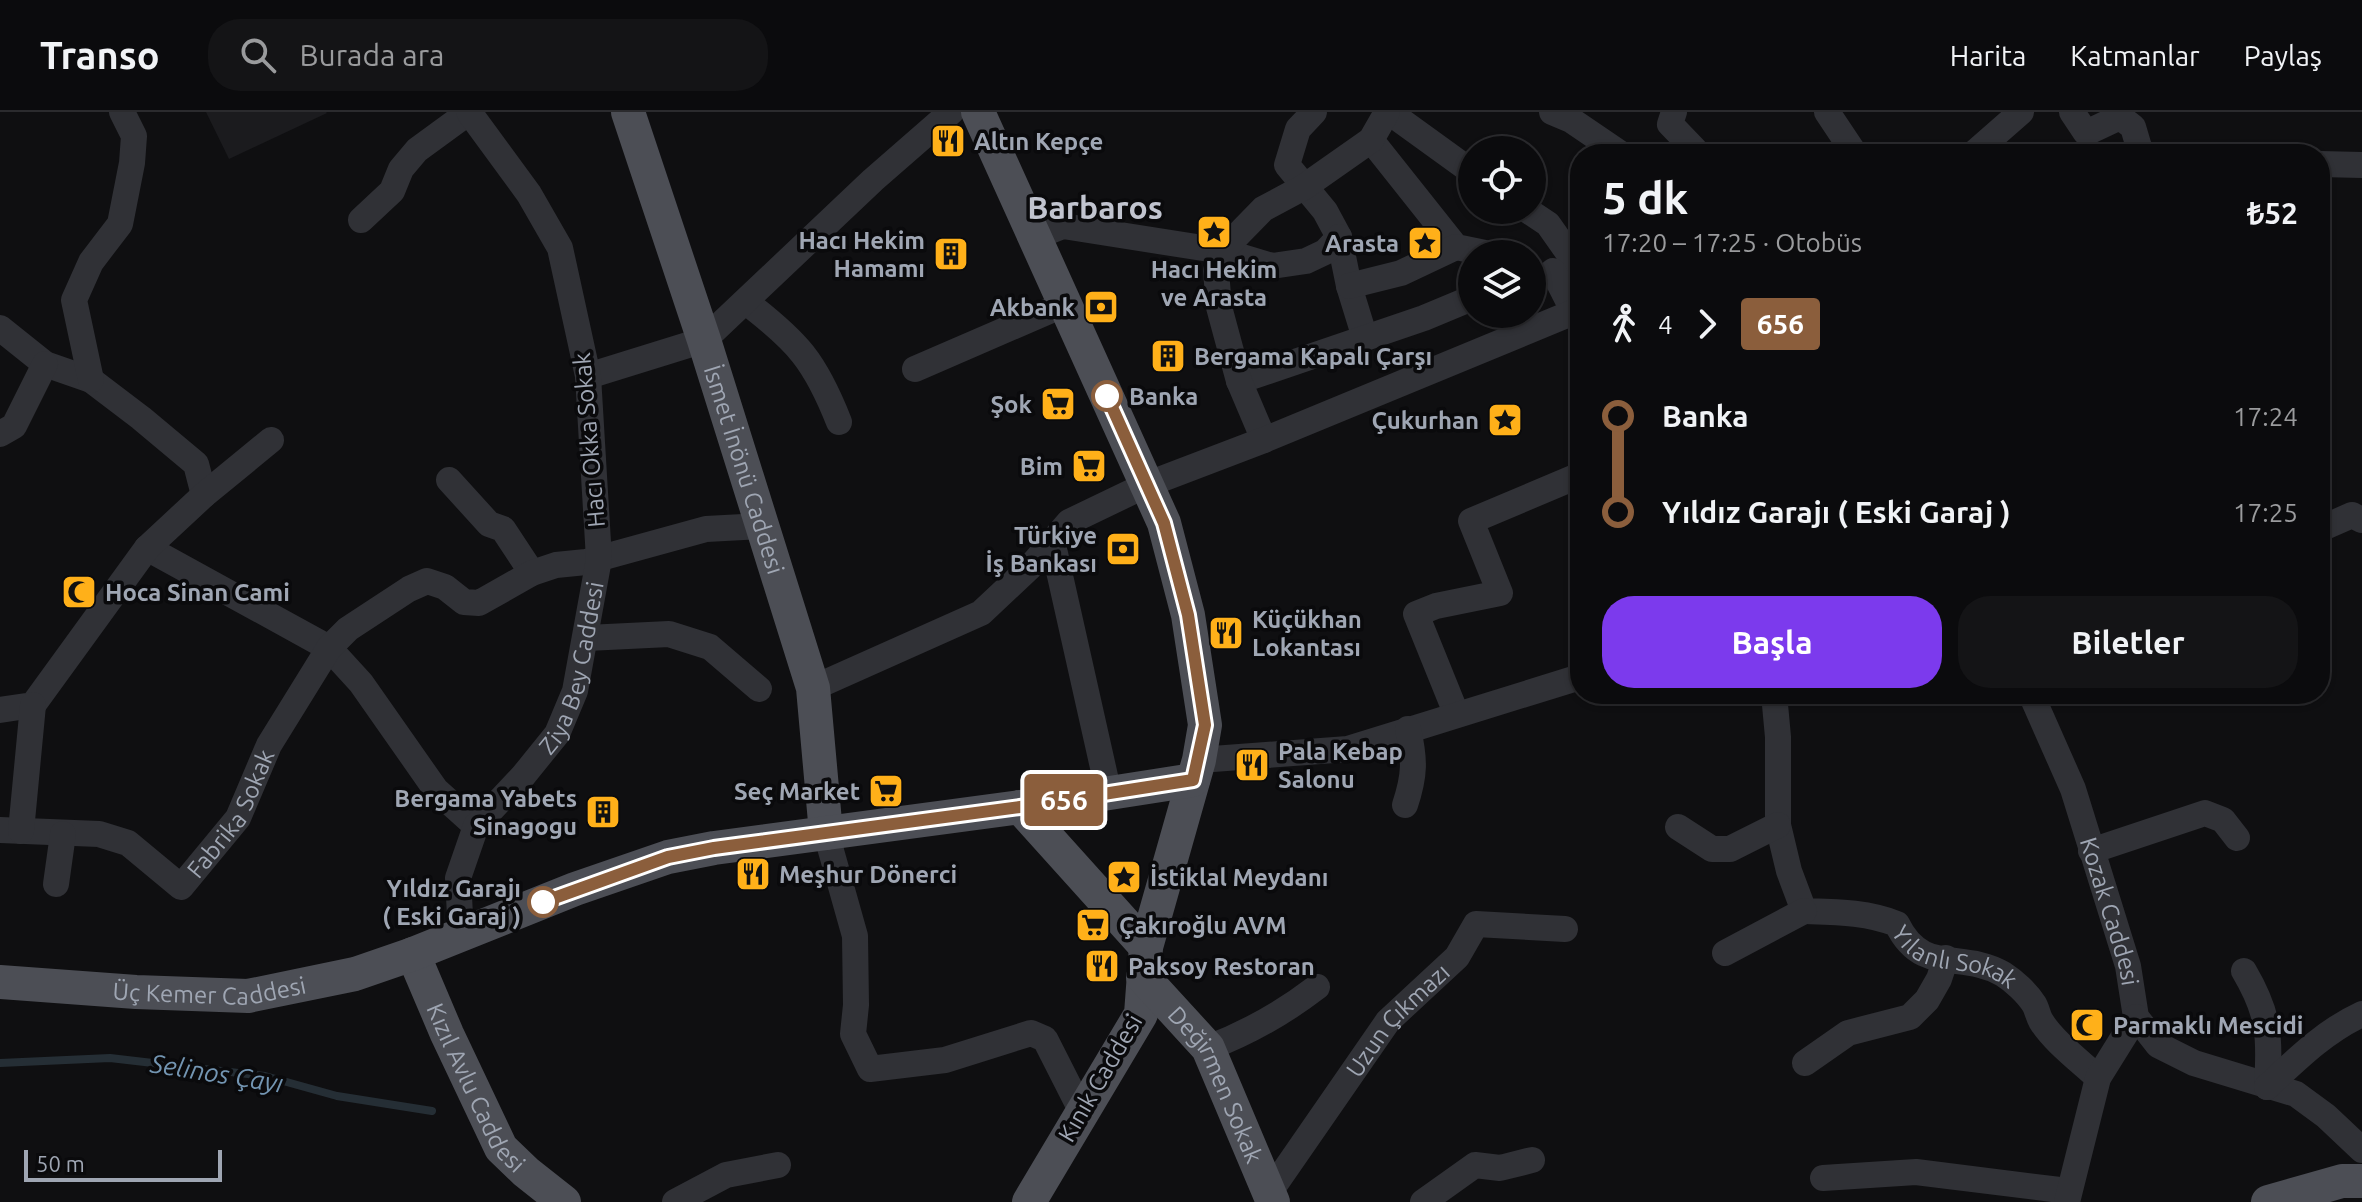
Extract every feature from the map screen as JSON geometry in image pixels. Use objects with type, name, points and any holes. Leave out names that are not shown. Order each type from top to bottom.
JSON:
[{"type":"main road","name":"İsmet İnönü Caddesi","points":[[628,112],[704,340],[813,688],[826,833]]},
{"type":"main road","name":"Kınık Caddesi","points":[[978,112],[1164,523],[1188,615],[1205,725],[1196,770],[1144,962],[1141,1014],[1029,1202]]},
{"type":"main road","name":"Üç Kemer Caddesi","points":[[0,982],[248,996],[355,974],[668,857],[714,848],[1109,794],[1196,770]]},
{"type":"main road","points":[[1020,807],[1144,962]]},
{"type":"main road","name":"Kızıl Avlu Caddesi","points":[[413,954],[501,1148],[564,1202]]},
{"type":"main road","name":"Değirmen Sokak","points":[[1144,962],[1208,1048],[1271,1197]]},
{"type":"main road","points":[[2268,1202],[2342,1181],[2362,1181]]},
{"type":"street","points":[[91,380],[74,300],[91,262],[120,224],[134,136],[122,112]]},
{"type":"street","points":[[361,220],[392,191],[401,169],[417,150],[469,112]]},
{"type":"street","name":"Hacı Okka Sokak","points":[[469,112],[529,194],[560,248],[588,376],[599,559]]},
{"type":"street","points":[[588,376],[704,340],[873,180],[951,112]]},
{"type":"street","points":[[1314,112],[1298,129],[1287,165],[1325,211],[1339,237],[1349,286],[1365,338]]},
{"type":"street","points":[[1264,440],[1239,381],[1219,307],[1216,271],[1222,251],[1263,209],[1304,187],[1371,140],[1388,112],[1458,162]]},
{"type":"street","points":[[1552,112],[1571,120],[1606,144]]},
{"type":"street","points":[[1674,112],[1670,124],[1689,144]]},
{"type":"street","points":[[1827,112],[1848,144]]},
{"type":"street","points":[[1984,144],[2021,112]]},
{"type":"street","points":[[2072,112],[2086,133],[2120,117],[2133,127],[2138,144]]},
{"type":"street","points":[[1349,286],[1401,273],[1456,247],[1371,140]]},
{"type":"street","points":[[2330,164],[2362,165]]},
{"type":"street","points":[[1546,223],[1570,295]]},
{"type":"street","points":[[1035,237],[1063,226],[1222,251],[1272,266],[1306,261],[1325,252],[1339,237]]},
{"type":"street","points":[[746,302],[781,329],[805,355],[823,380],[839,422]]},
{"type":"street","points":[[1239,381],[1458,303]]},
{"type":"street","points":[[915,369],[1065,304]]},
{"type":"street","points":[[813,688],[981,613],[1031,566],[1069,522],[1146,485],[1570,322]]},
{"type":"street","points":[[0,328],[45,364],[91,380],[141,418],[196,464],[204,495]]},
{"type":"street","points":[[0,434],[14,426],[45,364]]},
{"type":"street","points":[[10,831],[33,705],[147,548],[204,495],[271,440]]},
{"type":"street","points":[[1456,713],[1416,614],[1436,606],[1500,593],[1471,521],[1570,479]]},
{"type":"street","points":[[449,480],[489,524],[503,529],[532,573]]},
{"type":"street","points":[[2330,525],[2352,515],[2362,520]]},
{"type":"street","points":[[329,648],[348,629],[409,589],[427,581],[445,587],[464,602],[479,603],[532,573],[556,565],[599,559],[706,529],[762,526]]},
{"type":"street","points":[[1052,540],[1109,794]]},
{"type":"street","points":[[147,548],[329,648],[361,683],[436,790],[476,826]]},
{"type":"street","name":"Ziya Bey Caddesi","points":[[461,934],[458,878],[476,826],[557,734],[575,691],[599,559]]},
{"type":"street","points":[[587,638],[669,634],[710,647],[759,689]]},
{"type":"street","name":"Fabrika Sokak","points":[[10,831],[99,834],[128,843],[181,887],[238,818],[269,745],[329,648]]},
{"type":"street","points":[[1196,770],[1348,749],[1570,680]]},
{"type":"street","points":[[1725,953],[1804,911],[1789,871],[1778,825],[1775,704]]},
{"type":"street","name":"Kozak Caddesi","points":[[2035,704],[2073,789],[2128,966],[2136,1017],[2158,1045],[2194,1063],[2296,1094],[2326,1116],[2362,1150]]},
{"type":"street","points":[[0,710],[33,705]]},
{"type":"street","points":[[1405,805],[1413,782],[1415,760],[1408,729]]},
{"type":"street","points":[[2091,851],[2205,813],[2223,820],[2237,838]]},
{"type":"street","points":[[1678,827],[1712,849],[1730,849],[1778,825]]},
{"type":"street","points":[[826,833],[855,936],[856,1005],[853,1034],[870,1069],[945,1060],[1031,1033],[1045,1039],[1082,1112]]},
{"type":"street","points":[[56,884],[63,834]]},
{"type":"street","name":"Yılanlı Sokak","points":[[1804,911],[1881,918],[1897,924],[1905,941],[1922,955],[2001,972],[2033,1003],[2041,1022],[2098,1078]]},
{"type":"street","name":"Uzun Çıkmazı","points":[[1271,1197],[1388,1021],[1457,957],[1476,924],[1565,929]]},
{"type":"street","points":[[1805,1063],[1848,1033],[1910,1017],[1927,1000],[1946,958]]},
{"type":"street","points":[[2244,971],[2258,995],[2267,1020],[2267,1087]]},
{"type":"street","points":[[1208,1048],[1239,1036],[1286,1010],[1317,987]]},
{"type":"street","points":[[2267,1087],[2330,1032],[2362,1014]]},
{"type":"street","points":[[1823,1178],[1916,1172],[2067,1196],[2098,1078],[2136,1017]]},
{"type":"street","points":[[1423,1202],[1475,1165],[1500,1168],[1532,1160]]},
{"type":"street","points":[[675,1202],[726,1175],[778,1165]]},
{"type":"shaded area","points":[[206,112],[326,112],[327,113],[229,159]]},
{"type":"waterway","name":"Selinos Çayı","points":[[0,1063],[110,1058],[265,1076],[337,1096],[432,1111]]},
{"type":"bus line","name":"656","points":[[543,902],[668,857],[714,848],[1020,807],[1193,780],[1205,725],[1188,615],[1164,523],[1107,396]]},
{"type":"place","name":"Altın Kepçe","points":[[948,141]]},
{"type":"place","name":"Hacı Hekim ve Arasta","points":[[1214,232]]},
{"type":"place","name":"Arasta","points":[[1425,243]]},
{"type":"place","name":"Hacı Hekim Hamamı","points":[[951,254]]},
{"type":"place","name":"Akbank","points":[[1101,307]]},
{"type":"place","name":"Bergama Kapalı Çarşı","points":[[1168,356]]},
{"type":"place","name":"Banka","points":[[1107,396]]},
{"type":"place","name":"Şok","points":[[1058,404]]},
{"type":"place","name":"Çukurhan","points":[[1505,420]]},
{"type":"place","name":"Bim","points":[[1089,466]]},
{"type":"place","name":"Türkiye İş Bankası","points":[[1123,549]]},
{"type":"place","name":"Hoca Sinan Cami","points":[[79,592]]},
{"type":"place","name":"Küçükhan Lokantası","points":[[1226,633]]},
{"type":"place","name":"Pala Kebap Salonu","points":[[1252,765]]},
{"type":"place","name":"Seç Market","points":[[886,791]]},
{"type":"place","name":"Bergama Yabets Sinagogu","points":[[603,812]]},
{"type":"place","name":"Meşhur Dönerci","points":[[753,874]]},
{"type":"place","name":"İstiklal Meydanı","points":[[1124,877]]},
{"type":"place","name":"Yıldız Garajı ( Eski Garaj )","points":[[543,902]]},
{"type":"place","name":"Çakıroğlu AVM","points":[[1093,925]]},
{"type":"place","name":"Paksoy Restoran","points":[[1102,966]]},
{"type":"place","name":"Parmaklı Mescidi","points":[[2087,1025]]},
{"type":"district","name":"Barbaros","points":[[1095,207]]}]
